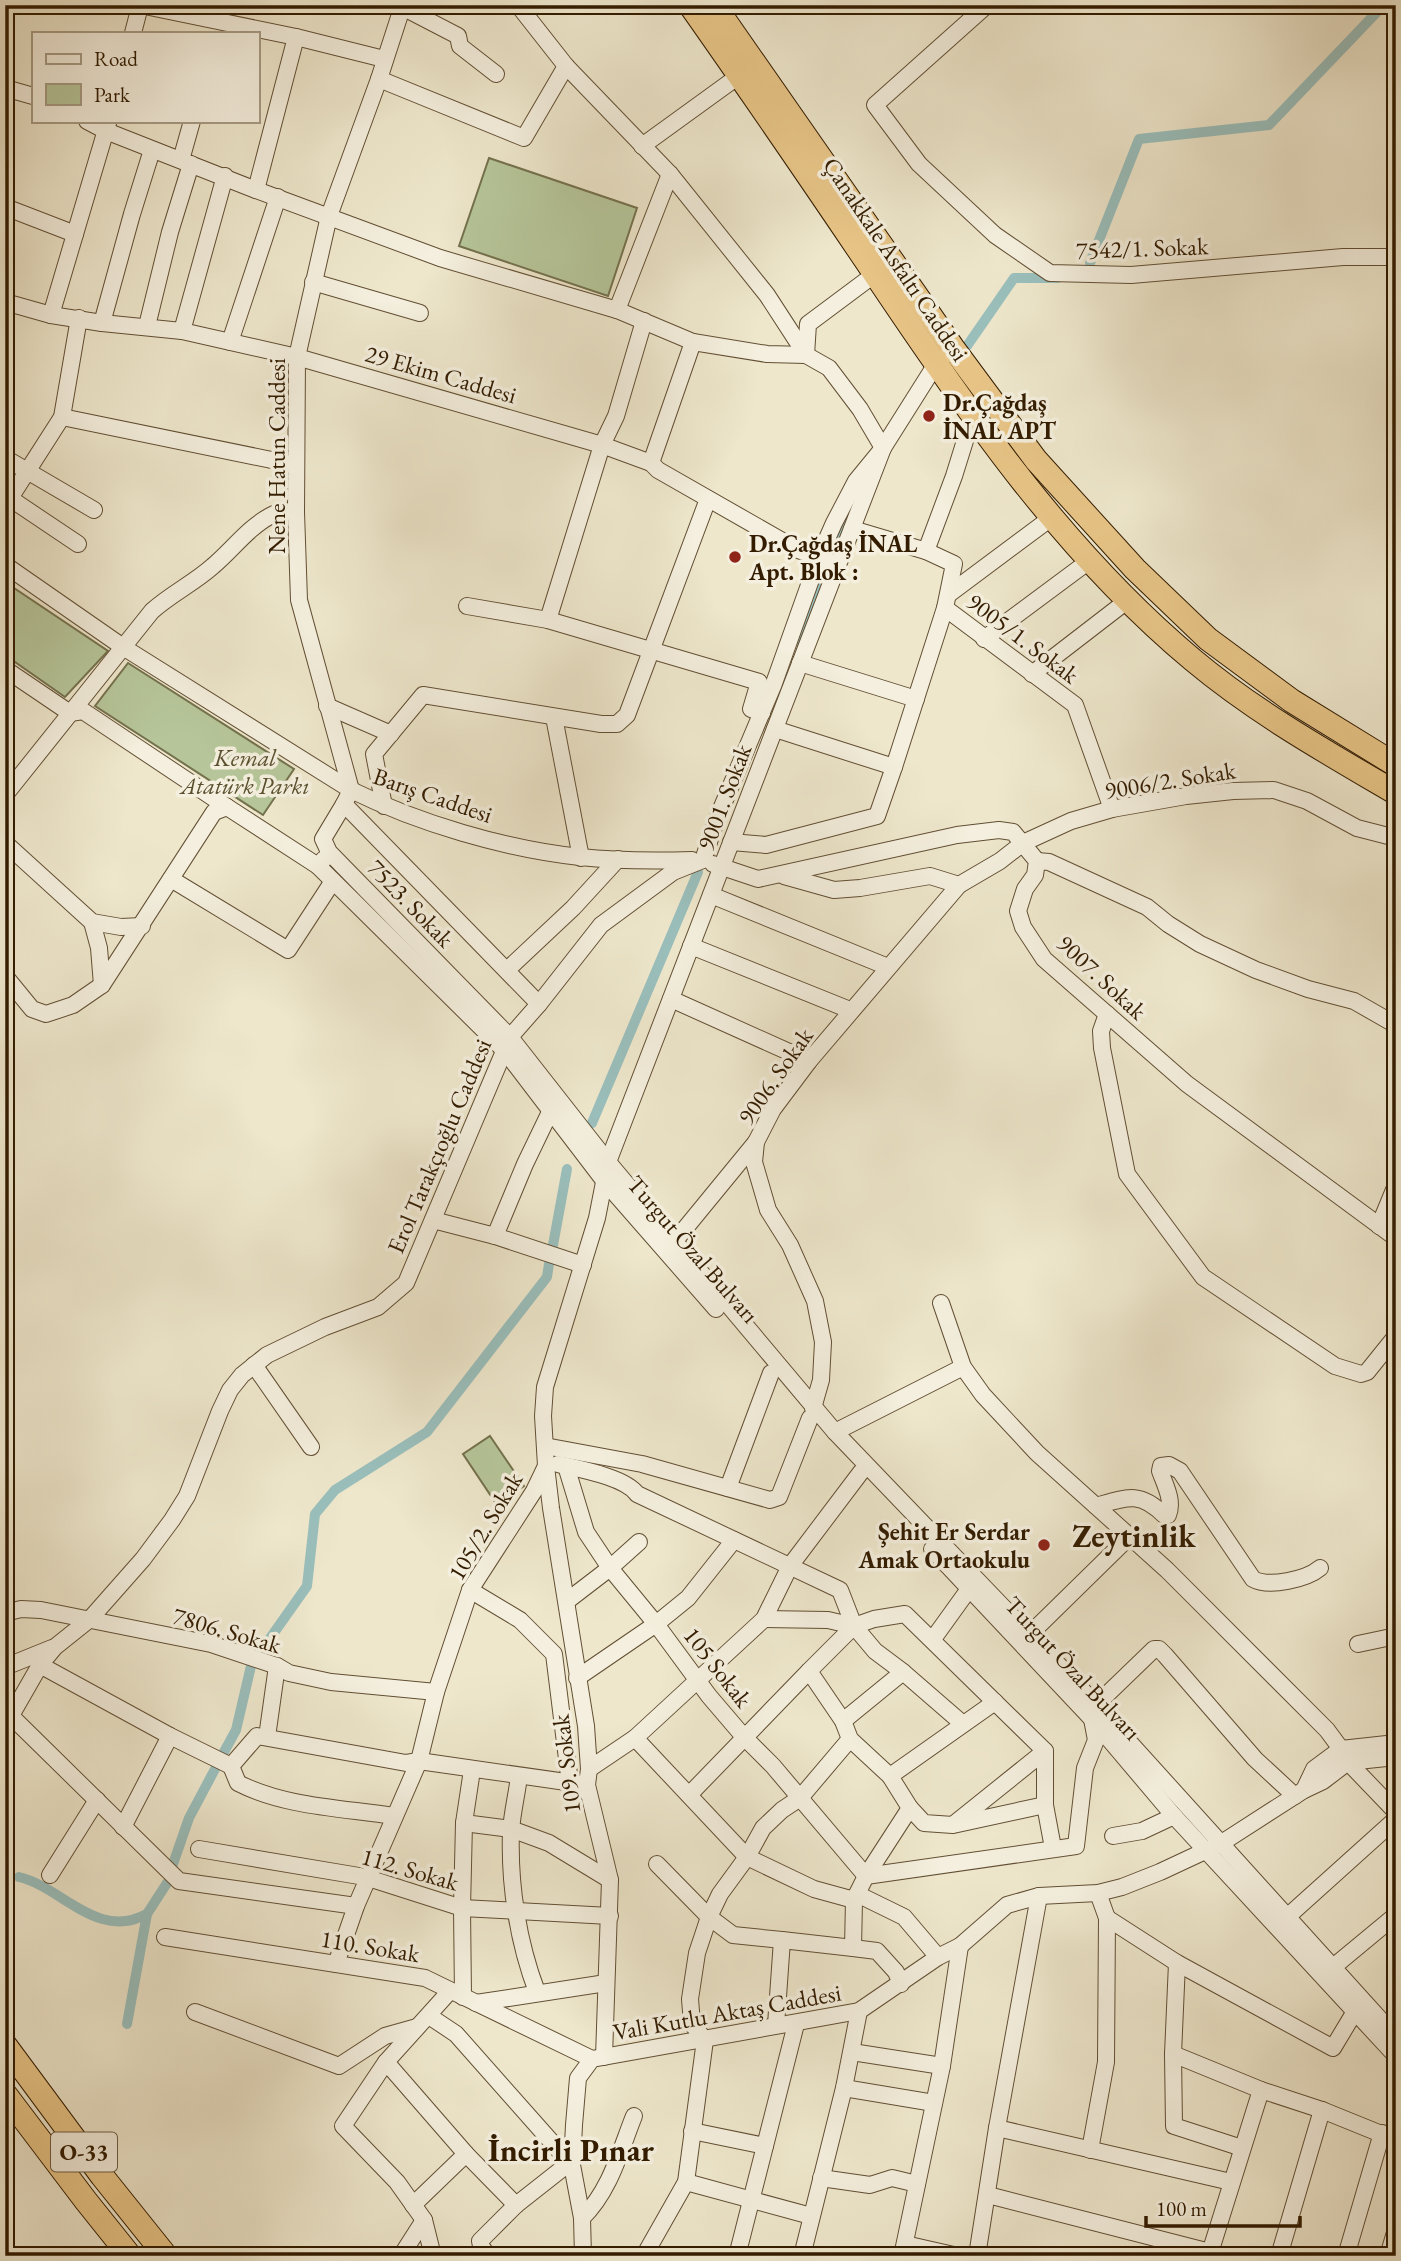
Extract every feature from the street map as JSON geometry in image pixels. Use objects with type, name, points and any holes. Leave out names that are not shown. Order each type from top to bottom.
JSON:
[{"type":"highway","name":"Çanakkale Asfaltı Caddesi","points":[[691,5],[972,415],[1051,518],[1089,561],[1194,661],[1281,724],[1396,793]]},
{"type":"highway","name":"Çanakkale Asfaltı Caddesi","points":[[714,5],[953,348],[1035,460],[1135,569],[1209,639],[1292,701],[1396,765]]},
{"type":"highway","name":"O-33","points":[[5,2045],[102,2176],[166,2256]]},
{"type":"highway","name":"O-33","points":[[5,2094],[130,2256]]},
{"type":"street","points":[[133,32],[139,5],[218,27],[257,32]]},
{"type":"street","points":[[518,5],[566,66],[670,174],[767,295],[806,355],[829,368],[860,409],[883,448]]},
{"type":"street","name":"7542/1. Sokak","points":[[987,5],[875,105],[919,164],[995,235],[1050,273],[1130,275],[1343,257],[1396,257]]},
{"type":"street","points":[[403,6],[458,36],[460,46],[496,74]]},
{"type":"street","name":"Nene Hatun Caddesi","points":[[348,797],[299,600],[296,512],[297,357],[329,216],[403,6]]},
{"type":"street","points":[[259,32],[296,37],[384,59]]},
{"type":"street","points":[[256,190],[296,37]]},
{"type":"street","points":[[379,79],[524,138],[566,66]]},
{"type":"street","points":[[642,146],[740,75]]},
{"type":"street","points":[[5,88],[32,96]]},
{"type":"street","points":[[147,326],[186,162],[192,122]]},
{"type":"street","points":[[51,315],[107,126],[152,150],[440,258],[617,310],[693,342],[766,354],[806,355]]},
{"type":"street","points":[[102,323],[152,150]]},
{"type":"street","points":[[617,310],[670,174]]},
{"type":"street","points":[[181,331],[225,176]]},
{"type":"street","points":[[230,342],[278,197]]},
{"type":"street","points":[[5,207],[75,234]]},
{"type":"street","points":[[806,355],[808,324],[875,274]]},
{"type":"street","points":[[313,282],[419,313]]},
{"type":"street","name":"29 Ekim Caddesi","points":[[5,302],[51,315],[181,331],[297,357],[602,444],[651,463],[658,470],[798,550],[838,564]]},
{"type":"street","points":[[78,544],[7,500],[62,417],[79,318]]},
{"type":"street","points":[[548,621],[602,444],[615,415],[644,321]]},
{"type":"street","points":[[651,463],[693,342]]},
{"type":"street","points":[[953,348],[936,364],[883,448],[856,481],[819,557],[774,686],[716,821],[703,860],[758,879],[957,835],[999,830],[1013,832],[1037,861],[1049,862],[1147,907],[1168,925],[1199,943],[1256,970],[1308,989],[1354,1001],[1396,1025]]},
{"type":"street","points":[[926,551],[954,476],[972,415]]},
{"type":"street","points":[[62,417],[296,465]]},
{"type":"street","name":"9001. Sokak","points":[[605,1182],[608,1162],[883,448]]},
{"type":"street","points":[[5,458],[94,510]]},
{"type":"street","points":[[384,806],[374,754],[423,695],[601,724],[617,723],[627,715],[708,499]]},
{"type":"street","points":[[5,795],[152,611],[202,575],[270,515],[285,511],[296,512]]},
{"type":"street","points":[[731,842],[766,845],[877,816],[946,601],[1051,518]]},
{"type":"street","name":"9005/1. Sokak","points":[[852,529],[926,551],[954,564],[946,601],[984,639],[1075,705],[1112,809]]},
{"type":"street","points":[[984,639],[1089,561]]},
{"type":"street","name":"Barış Caddesi","points":[[5,565],[348,797],[521,847],[581,858],[703,860]]},
{"type":"street","points":[[1032,674],[1128,600]]},
{"type":"street","points":[[467,606],[548,621],[760,682],[751,709],[762,713]]},
{"type":"street","points":[[800,663],[916,699]]},
{"type":"street","points":[[5,669],[71,713],[83,711],[318,866],[507,1044]]},
{"type":"street","points":[[327,706],[391,734]]},
{"type":"street","points":[[554,716],[581,858]]},
{"type":"street","points":[[775,729],[894,767]]},
{"type":"street","name":"9006/2. Sokak","points":[[959,885],[1000,861],[1023,843],[1071,821],[1112,809],[1186,796],[1274,790],[1307,801],[1357,828],[1396,838]]},
{"type":"street","points":[[318,866],[330,852],[323,839],[348,797],[539,1004]]},
{"type":"street","points":[[5,976],[32,1009],[46,1014],[73,1005],[102,985],[214,812],[227,807]]},
{"type":"street","points":[[5,843],[92,922],[121,927],[142,926]]},
{"type":"street","name":"7523. Sokak","points":[[330,852],[507,1044]]},
{"type":"street","points":[[507,970],[573,908],[618,859]]},
{"type":"street","name":"Erol Tarakçıoğlu Caddesi","points":[[8,1722],[40,1665],[55,1647],[90,1619],[144,1559],[172,1520],[187,1496],[230,1390],[242,1375],[267,1355],[378,1307],[406,1283],[507,1044],[601,925],[673,872],[703,860]]},
{"type":"street","name":"9007. Sokak","points":[[1037,861],[1035,875],[1025,889],[1018,911],[1023,927],[1044,958],[1187,1084],[1396,1238]]},
{"type":"street","points":[[782,875],[834,890],[930,876],[959,885]]},
{"type":"street","points":[[171,879],[288,950],[333,881]]},
{"type":"street","name":"9006. Sokak","points":[[728,1488],[770,1500],[779,1497],[812,1413],[821,1380],[823,1342],[815,1301],[790,1245],[768,1210],[754,1162],[756,1142],[773,1109],[809,1061],[959,885]]},
{"type":"street","points":[[711,895],[888,967]]},
{"type":"street","points":[[92,922],[99,948],[102,985]]},
{"type":"street","points":[[691,946],[850,1010]]},
{"type":"street","points":[[671,999],[809,1061]]},
{"type":"street","points":[[1107,1014],[1101,1031],[1102,1048],[1127,1174],[1203,1278],[1335,1366],[1361,1374],[1367,1372],[1396,1336]]},
{"type":"street","name":"Turgut Özal Bulvarı","points":[[507,1044],[551,1110],[605,1182],[771,1373],[835,1432],[971,1583],[1030,1634],[1174,1816],[1214,1847],[1393,2027]]},
{"type":"street","name":"Turgut Özal Bulvarı","points":[[507,1044],[608,1162],[861,1472],[1094,1712],[1214,1847],[1354,2013],[1396,2056]]},
{"type":"street","points":[[495,1236],[551,1110]]},
{"type":"street","points":[[674,1242],[756,1142]]},
{"type":"street","name":"105/2. Sokak","points":[[337,1964],[356,1906],[419,1761],[436,1692],[470,1590],[534,1491],[546,1457],[543,1416],[545,1387],[583,1265],[605,1182]]},
{"type":"street","points":[[1379,1226],[1396,1185]]},
{"type":"street","points":[[433,1220],[495,1236],[583,1265]]},
{"type":"street","points":[[941,1303],[962,1367],[984,1395],[1037,1453],[1167,1570],[1327,1730],[1345,1756],[1396,1812]]},
{"type":"street","points":[[254,1365],[311,1447]]},
{"type":"street","points":[[835,1432],[962,1367]]},
{"type":"street","points":[[546,1457],[642,1464],[728,1488],[771,1373]]},
{"type":"street","points":[[546,1457],[565,1466],[633,1488],[637,1494],[840,1590],[855,1626],[875,1651],[963,1724]]},
{"type":"street","name":"109. Sokak","points":[[546,1457],[551,1508],[586,1726],[588,1777],[610,1880],[606,1983],[598,2058]]},
{"type":"street","points":[[633,1488],[642,1464]]},
{"type":"street","points":[[1096,1506],[1121,1499],[1140,1498],[1168,1515],[1171,1507],[1160,1471],[1161,1466],[1169,1465],[1180,1471],[1259,1583],[1272,1584],[1314,1573],[1320,1568]]},
{"type":"street","name":"105 Sokak","points":[[565,1466],[586,1532],[610,1568],[656,1624],[697,1681],[866,1876]]},
{"type":"street","points":[[232,1766],[257,1736],[406,1763],[419,1761],[570,1783],[588,1777],[635,1738],[764,1619],[790,1566],[861,1472]]},
{"type":"street","points":[[1030,1634],[1130,1536]]},
{"type":"street","points":[[577,1678],[656,1624],[688,1598],[734,1540]]},
{"type":"street","points":[[567,1601],[639,1542]]},
{"type":"street","points":[[933,1639],[971,1583]]},
{"type":"street","points":[[470,1590],[520,1620],[554,1654],[570,1783]]},
{"type":"street","name":"7806. Sokak","points":[[5,1613],[20,1609],[41,1609],[211,1644],[277,1666],[289,1673],[331,1682],[436,1692]]},
{"type":"street","points":[[689,1796],[855,1626],[874,1619],[905,1614],[1045,1751],[1045,1805],[1053,1849]]},
{"type":"street","points":[[764,1619],[828,1620],[855,1626]]},
{"type":"street","points":[[1358,1644],[1396,1636]]},
{"type":"street","points":[[5,1667],[55,1647]]},
{"type":"street","points":[[866,1876],[1076,1846],[1085,1768],[1096,1740],[1094,1712],[1154,1648],[1159,1649],[1255,1759],[1299,1793]]},
{"type":"street","points":[[40,1665],[170,1736],[232,1766],[238,1783],[254,1791],[285,1800],[394,1816]]},
{"type":"street","points":[[267,1737],[277,1666]]},
{"type":"street","points":[[809,1671],[843,1721],[850,1739],[890,1776],[910,1808],[924,1823],[953,1825],[1045,1805]]},
{"type":"street","points":[[843,1721],[903,1672]]},
{"type":"street","points":[[890,1776],[995,1702]]},
{"type":"street","points":[[8,1722],[97,1800],[179,1881],[356,1906]]},
{"type":"street","points":[[122,1827],[170,1736]]},
{"type":"street","points":[[635,1738],[747,1857],[814,1889],[855,1897],[904,1917],[938,1957]]},
{"type":"street","points":[[644,2256],[685,2182],[705,2040],[692,2024],[690,1999],[697,1953],[709,1917],[720,1894],[764,1828],[782,1810],[800,1798],[850,1739]]},
{"type":"street","name":"Vali Kutlu Aktaş Caddesi","points":[[583,2256],[582,2218],[572,2165],[578,2078],[598,2058],[859,2011],[938,1957],[960,1946],[1007,1905],[1038,1896],[1098,1893],[1160,1872],[1214,1847],[1299,1793],[1314,1769],[1345,1756],[1396,1742]]},
{"type":"street","points":[[953,1825],[1045,1751]]},
{"type":"street","points":[[1345,1756],[1396,1757]]},
{"type":"street","points":[[463,1997],[464,1823],[472,1770]]},
{"type":"street","points":[[519,1776],[511,1829],[512,1869],[525,1960],[537,1992]]},
{"type":"street","points":[[50,1875],[97,1800]]},
{"type":"street","points":[[853,1948],[855,1897],[910,1808]]},
{"type":"street","points":[[1113,1836],[1142,1831],[1174,1816]]},
{"type":"street","points":[[1286,1918],[1396,1819]]},
{"type":"street","points":[[464,1823],[511,1829],[549,1843],[610,1880]]},
{"type":"street","name":"112. Sokak","points":[[199,1849],[368,1878],[462,1908],[610,1916]]},
{"type":"street","points":[[657,1864],[709,1917],[733,1936],[877,1951],[896,1972],[901,1984]]},
{"type":"street","points":[[1090,2150],[1106,2062],[1107,1918],[1098,1893]]},
{"type":"street","points":[[977,2256],[1038,1896]]},
{"type":"street","points":[[1332,1968],[1396,1915]]},
{"type":"street","points":[[1107,1918],[1177,1963],[1332,2048],[1354,2013]]},
{"type":"street","name":"110. Sokak","points":[[165,1937],[425,1978],[598,2058]]},
{"type":"street","points":[[776,2025],[782,1940]]},
{"type":"street","points":[[958,2256],[903,2250],[942,2066],[960,1946]]},
{"type":"street","points":[[1177,1963],[1172,2054],[1174,2126],[1242,2148]]},
{"type":"street","points":[[195,2012],[339,2066],[386,2036],[423,2021],[463,1997],[537,1992],[606,1983]]},
{"type":"street","points":[[802,2256],[844,2088],[859,2011]]},
{"type":"street","points":[[423,2021],[386,2062],[343,2126],[397,2182],[424,2220],[433,2256]]},
{"type":"street","points":[[423,2021],[456,2034],[572,2165],[563,2168],[516,2205],[480,2241],[488,2256]]},
{"type":"street","points":[[737,2256],[796,2024]]},
{"type":"street","points":[[852,2052],[942,2066]]},
{"type":"street","points":[[1172,2054],[1261,2091],[1322,2110],[1389,2136],[1346,2256]]},
{"type":"street","points":[[386,2062],[466,2154],[516,2205]]},
{"type":"street","points":[[844,2088],[933,2104]]},
{"type":"street","points":[[988,2195],[1210,2254],[1261,2091]]},
{"type":"street","points":[[1279,2256],[1322,2110]]},
{"type":"street","points":[[582,2218],[594,2207],[603,2193],[634,2116]]},
{"type":"street","points":[[997,2128],[1231,2182]]},
{"type":"street","points":[[692,2132],[765,2146]]},
{"type":"street","points":[[413,2205],[466,2154]]},
{"type":"street","points":[[821,2178],[870,2185],[891,2178],[917,2184]]},
{"type":"street","points":[[685,2182],[811,2216]]},
{"type":"street","points":[[401,2256],[424,2220]]},
{"type":"street","points":[[1388,2256],[1395,2233]]},
{"type":"green space","points":[[489,158],[637,208],[608,296],[459,246]]},
{"type":"green space","points":[[5,582],[108,651],[65,697],[5,655]]},
{"type":"green space","name":"Kemal Atatürk Parkı","points":[[128,663],[294,769],[263,815],[95,706]]},
{"type":"green space","points":[[490,1436],[524,1486],[497,1505],[463,1454]]},
{"type":"waterway","points":[[1090,263],[1139,139],[1269,125],[1377,12],[1376,5]]},
{"type":"waterway","points":[[967,346],[1014,278],[1058,278]]},
{"type":"waterway","points":[[834,551],[847,521]]},
{"type":"waterway","points":[[797,640],[827,568]]},
{"type":"waterway","points":[[592,1123],[698,872]]},
{"type":"waterway","points":[[553,1245],[567,1169]]},
{"type":"waterway","points":[[261,1651],[307,1586],[315,1514],[335,1490],[427,1432],[547,1277],[549,1264]]},
{"type":"waterway","points":[[224,1752],[236,1730],[251,1666]]},
{"type":"waterway","points":[[173,1864],[189,1818],[215,1769]]},
{"type":"waterway","points":[[19,1877],[96,1917],[129,1921],[147,1914]]},
{"type":"waterway","points":[[127,2024],[147,1914],[167,1883]]},
{"type":"place","name":"Dr.Çağdaş İNAL APT","points":[[929,416]]},
{"type":"place","name":"Dr.Çağdaş İNAL Apt. Blok :","points":[[735,557]]},
{"type":"place","name":"Şehit Er Serdar Amak Ortaokulu","points":[[1044,1545]]},
{"type":"district","name":"Zeytinlik","points":[[1134,1536]]},
{"type":"district","name":"İncirli Pınar","points":[[571,2150]]}]
